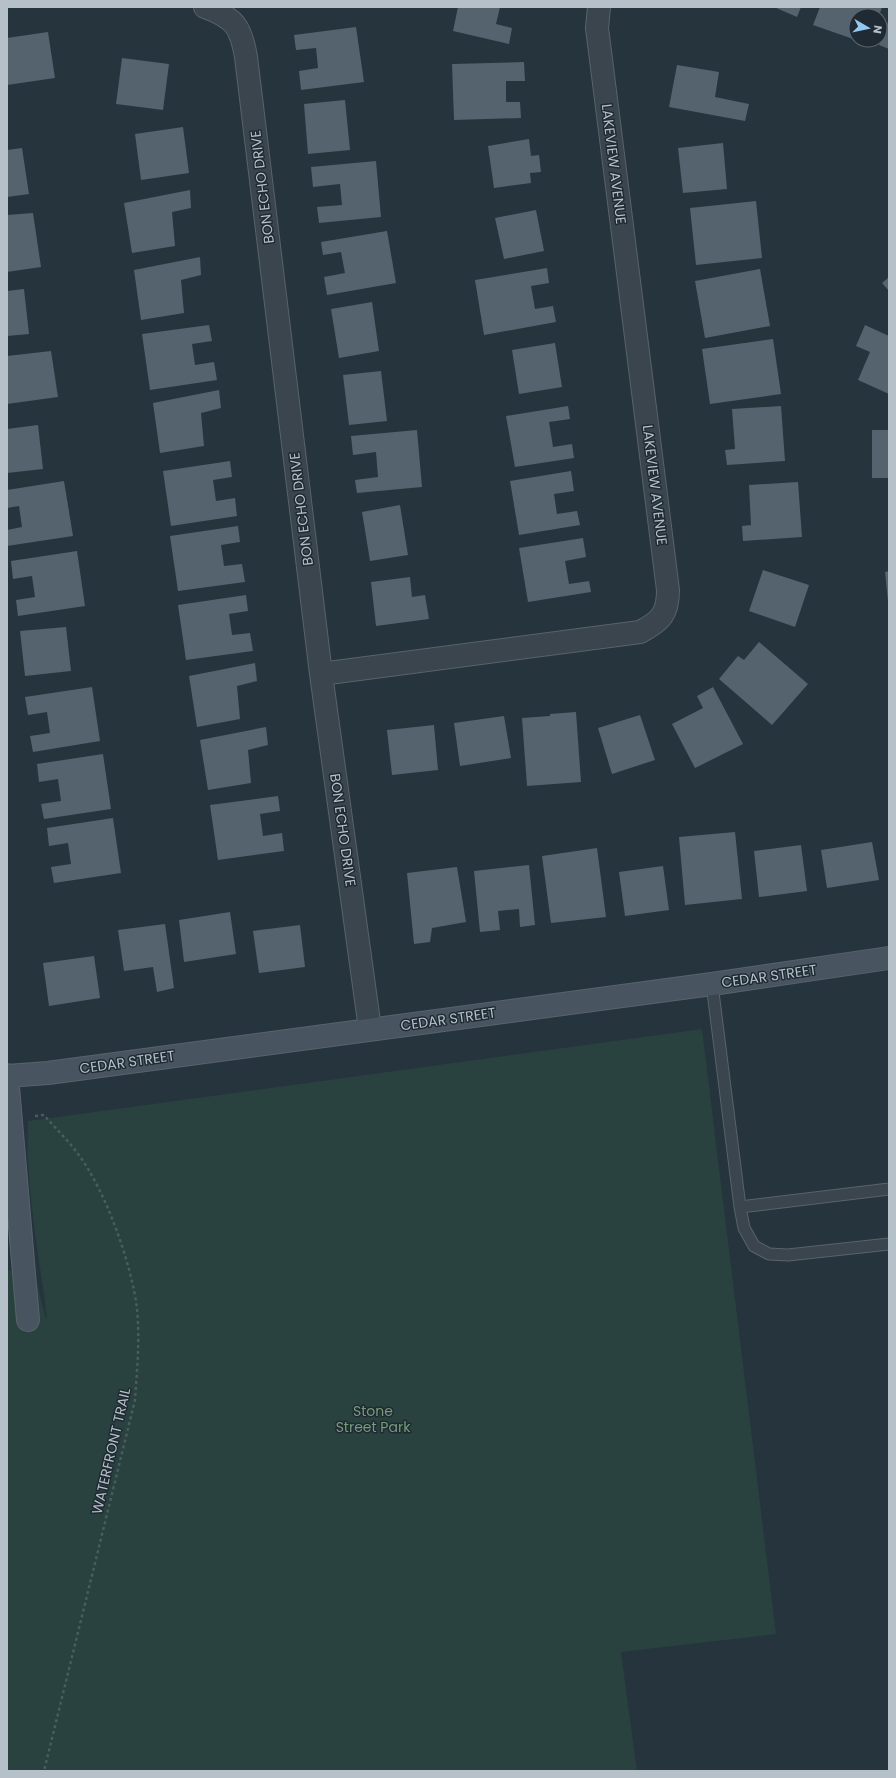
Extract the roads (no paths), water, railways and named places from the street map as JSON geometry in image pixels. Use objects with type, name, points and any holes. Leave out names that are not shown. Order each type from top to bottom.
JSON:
[{"type":"street","name":"BON ECHO DRIVE","points":[[205,7],[220,13],[233,22],[242,36],[246,57],[322,674],[370,1029]]},
{"type":"street","name":"LAKEVIEW AVENUE","points":[[322,674],[640,632],[661,620],[668,600],[668,590],[597,28],[599,7]]},
{"type":"street","name":"CEDAR STREET","points":[[7,1075],[48,1073],[712,984],[889,958]]},
{"type":"street","points":[[7,1075],[28,1320]]},
{"type":"lane","points":[[712,984],[740,1207],[744,1228],[754,1246],[769,1254],[788,1255],[889,1244]]},
{"type":"lane","points":[[740,1207],[889,1189]]},
{"type":"park label","name":"Stone Street Park","points":[[373,1420]]}]
